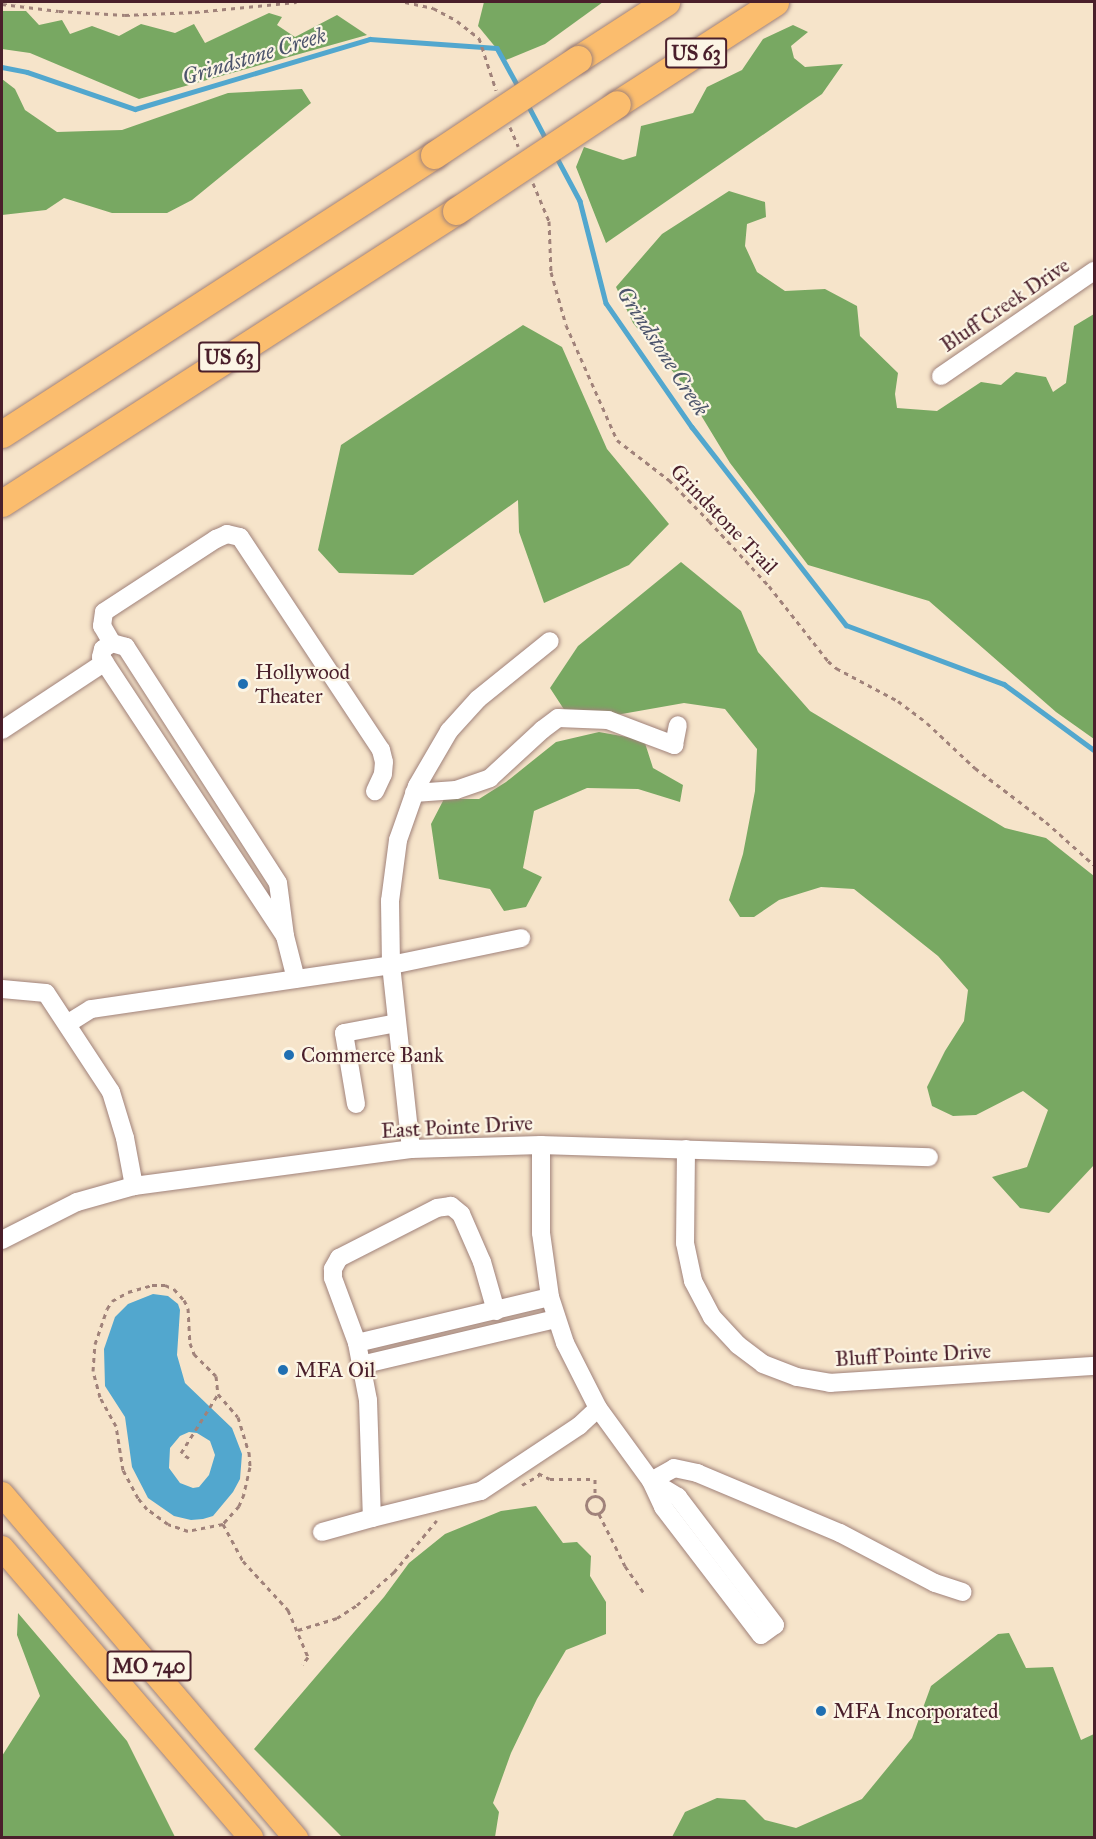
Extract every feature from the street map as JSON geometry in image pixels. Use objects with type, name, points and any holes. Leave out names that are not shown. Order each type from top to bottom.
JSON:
[{"type":"highway","name":"US 63","points":[[2,434],[666,2]]},
{"type":"highway","name":"US 63","points":[[2,502],[456,211],[775,2]]},
{"type":"highway","points":[[2,418],[83,381]]},
{"type":"highway","points":[[2,520],[45,475]]},
{"type":"main road","name":"MO 740","points":[[2,1494],[296,1838]]},
{"type":"main road","name":"MO 740","points":[[2,1548],[251,1838]]},
{"type":"street","name":"Bluff Creek Drive","points":[[941,376],[1095,271]]},
{"type":"street","points":[[296,979],[285,936],[278,883],[126,647],[112,643],[102,626],[105,612],[216,539],[227,534],[240,537],[381,750],[384,762],[383,774],[375,791]]},
{"type":"street","points":[[411,1149],[391,964],[390,901],[398,840],[414,793],[449,731],[478,699],[550,641]]},
{"type":"street","points":[[112,643],[103,649],[101,657],[285,936]]},
{"type":"street","points":[[2,730],[105,662]]},
{"type":"street","points":[[414,793],[456,790],[490,778],[558,718],[608,720],[674,745],[678,725]]},
{"type":"street","points":[[67,1024],[91,1009],[391,964],[521,938]]},
{"type":"street","points":[[2,989],[46,993],[67,1024],[111,1092],[125,1138],[134,1186]]},
{"type":"street","points":[[356,1104],[344,1033],[397,1023]]},
{"type":"street","points":[[541,1145],[541,1233],[550,1297],[556,1319],[598,1408],[651,1481],[663,1507],[761,1635],[776,1625],[678,1497],[651,1481]]},
{"type":"street","name":"East Pointe Drive","points":[[2,1240],[77,1202],[134,1186],[411,1149],[541,1145],[929,1157]]},
{"type":"street","name":"Bluff Pointe Drive","points":[[686,1149],[685,1243],[693,1281],[712,1317],[738,1345],[763,1364],[796,1377],[830,1383],[1095,1366]]},
{"type":"street","points":[[372,1518],[368,1400],[357,1343],[333,1278],[333,1269],[339,1258],[437,1208],[451,1206],[461,1214],[482,1262],[496,1311]]},
{"type":"street","points":[[357,1343],[550,1297]]},
{"type":"street","points":[[361,1365],[556,1319]]},
{"type":"street","points":[[322,1532],[481,1491],[533,1467],[598,1408]]},
{"type":"street","points":[[651,1481],[674,1468],[696,1473],[840,1533],[935,1583],[963,1592]]},
{"type":"path","points":[[2,4],[59,11],[125,15],[195,12],[297,2]]},
{"type":"path","points":[[405,2],[433,8],[457,21],[479,38],[498,94]]},
{"type":"path","points":[[510,126],[518,147]]},
{"type":"path","name":"Grindstone Trail","points":[[531,179],[549,221],[551,272],[566,325],[617,440],[669,480],[709,521],[769,586],[828,661],[836,668],[898,701],[927,723],[975,768],[1046,822],[1095,865]]},
{"type":"path","points":[[152,1285],[165,1285],[180,1294],[188,1308],[188,1331],[194,1354],[216,1376],[219,1394],[238,1417],[245,1437],[250,1467],[248,1481],[238,1506],[223,1524],[199,1530],[178,1529],[147,1509],[129,1484],[123,1470],[116,1426],[100,1397],[93,1371],[95,1344],[112,1301],[128,1292],[152,1285]]},
{"type":"path","points":[[189,1458],[181,1453],[219,1394]]},
{"type":"path","points":[[519,1486],[533,1467],[550,1479],[595,1479],[595,1496]]},
{"type":"path","points":[[595,1496],[604,1503],[599,1514]]},
{"type":"path","points":[[595,1496],[589,1498],[585,1506],[590,1514],[599,1514]]},
{"type":"path","points":[[298,1630],[337,1618],[357,1605],[394,1572],[443,1513]]},
{"type":"path","points":[[599,1514],[625,1566],[645,1595]]},
{"type":"path","points":[[223,1524],[243,1562],[288,1610],[308,1657],[303,1664]]},
{"type":"green space","points":[[484,2],[603,2],[545,44],[506,60],[478,26]]},
{"type":"green space","points":[[2,11],[26,11],[39,25],[62,20],[70,34],[92,26],[119,36],[141,24],[175,33],[194,24],[205,43],[269,13],[282,17],[277,25],[295,37],[337,15],[367,35],[139,99],[30,53],[2,49]]},
{"type":"green space","points":[[793,25],[808,32],[791,46],[794,58],[805,67],[843,64],[822,94],[606,243],[576,167],[584,147],[623,160],[636,156],[641,126],[693,113],[707,87],[742,70],[763,39]]},
{"type":"green space","points":[[2,79],[15,89],[25,110],[57,132],[122,130],[228,93],[302,89],[311,103],[192,200],[167,213],[112,213],[64,198],[46,210],[2,215]]},
{"type":"green space","points":[[729,191],[765,202],[766,217],[747,224],[745,246],[757,272],[785,291],[825,289],[857,306],[860,336],[898,373],[895,394],[897,408],[937,411],[981,382],[1001,385],[1016,372],[1046,377],[1053,392],[1066,383],[1074,326],[1094,314],[1094,739],[1056,712],[929,601],[808,565],[730,463],[679,379],[633,323],[616,287],[662,234]]},
{"type":"green space","points":[[523,325],[562,347],[607,449],[669,524],[629,565],[544,603],[519,532],[518,500],[413,575],[339,573],[318,550],[341,445]]},
{"type":"green space","points":[[681,562],[741,611],[758,652],[810,711],[1005,828],[1046,838],[1094,876],[1094,1165],[1049,1213],[1020,1208],[992,1177],[1027,1167],[1048,1110],[1023,1091],[976,1115],[953,1116],[932,1106],[927,1087],[945,1051],[964,1021],[968,990],[938,956],[854,889],[821,887],[779,900],[754,917],[740,917],[729,900],[743,854],[755,791],[757,749],[725,709],[684,703],[616,715],[567,714],[550,688],[578,646]]},
{"type":"green space","points":[[599,732],[644,740],[653,768],[683,785],[680,802],[638,789],[587,788],[534,811],[523,868],[542,877],[526,907],[504,911],[490,889],[439,879],[431,824],[444,799],[479,799],[506,782],[556,742]]},
{"type":"green space","points":[[536,1506],[563,1543],[577,1542],[591,1556],[590,1576],[606,1602],[606,1634],[566,1650],[537,1699],[511,1753],[493,1803],[499,1812],[495,1837],[342,1837],[254,1749],[384,1597],[409,1563],[445,1534],[501,1511]]},
{"type":"green space","points":[[18,1613],[127,1741],[175,1837],[2,1837],[2,1756],[40,1696],[17,1635]]},
{"type":"green space","points":[[1009,1633],[1026,1668],[1053,1667],[1081,1740],[1094,1734],[1094,1837],[672,1837],[685,1812],[717,1798],[745,1800],[765,1820],[796,1828],[862,1799],[912,1738],[931,1686],[998,1634]]},
{"type":"water","points":[[153,1294],[168,1296],[178,1304],[180,1310],[177,1355],[185,1383],[232,1428],[242,1454],[240,1479],[233,1492],[213,1516],[191,1520],[174,1516],[148,1498],[132,1467],[125,1417],[105,1386],[104,1349],[115,1317],[128,1304]],"holes":[[[189,1432],[197,1433],[210,1441],[215,1455],[209,1475],[199,1487],[193,1488],[180,1483],[169,1468],[170,1448],[180,1436]]]},
{"type":"waterway","name":"Grindstone Creek","points":[[2,67],[27,72],[135,109],[370,39],[497,48],[519,88]]},
{"type":"waterway","name":"Grindstone Creek","points":[[527,103],[547,141]]},
{"type":"waterway","name":"Grindstone Creek","points":[[556,156],[580,201],[606,303],[692,427],[846,625],[1004,684],[1094,750]]},
{"type":"place","name":"Hollywood Theater","points":[[243,684]]},
{"type":"place","name":"Commerce Bank","points":[[289,1055]]},
{"type":"place","name":"MFA Oil","points":[[283,1370]]},
{"type":"place","name":"MFA Incorporated","points":[[821,1711]]}]
